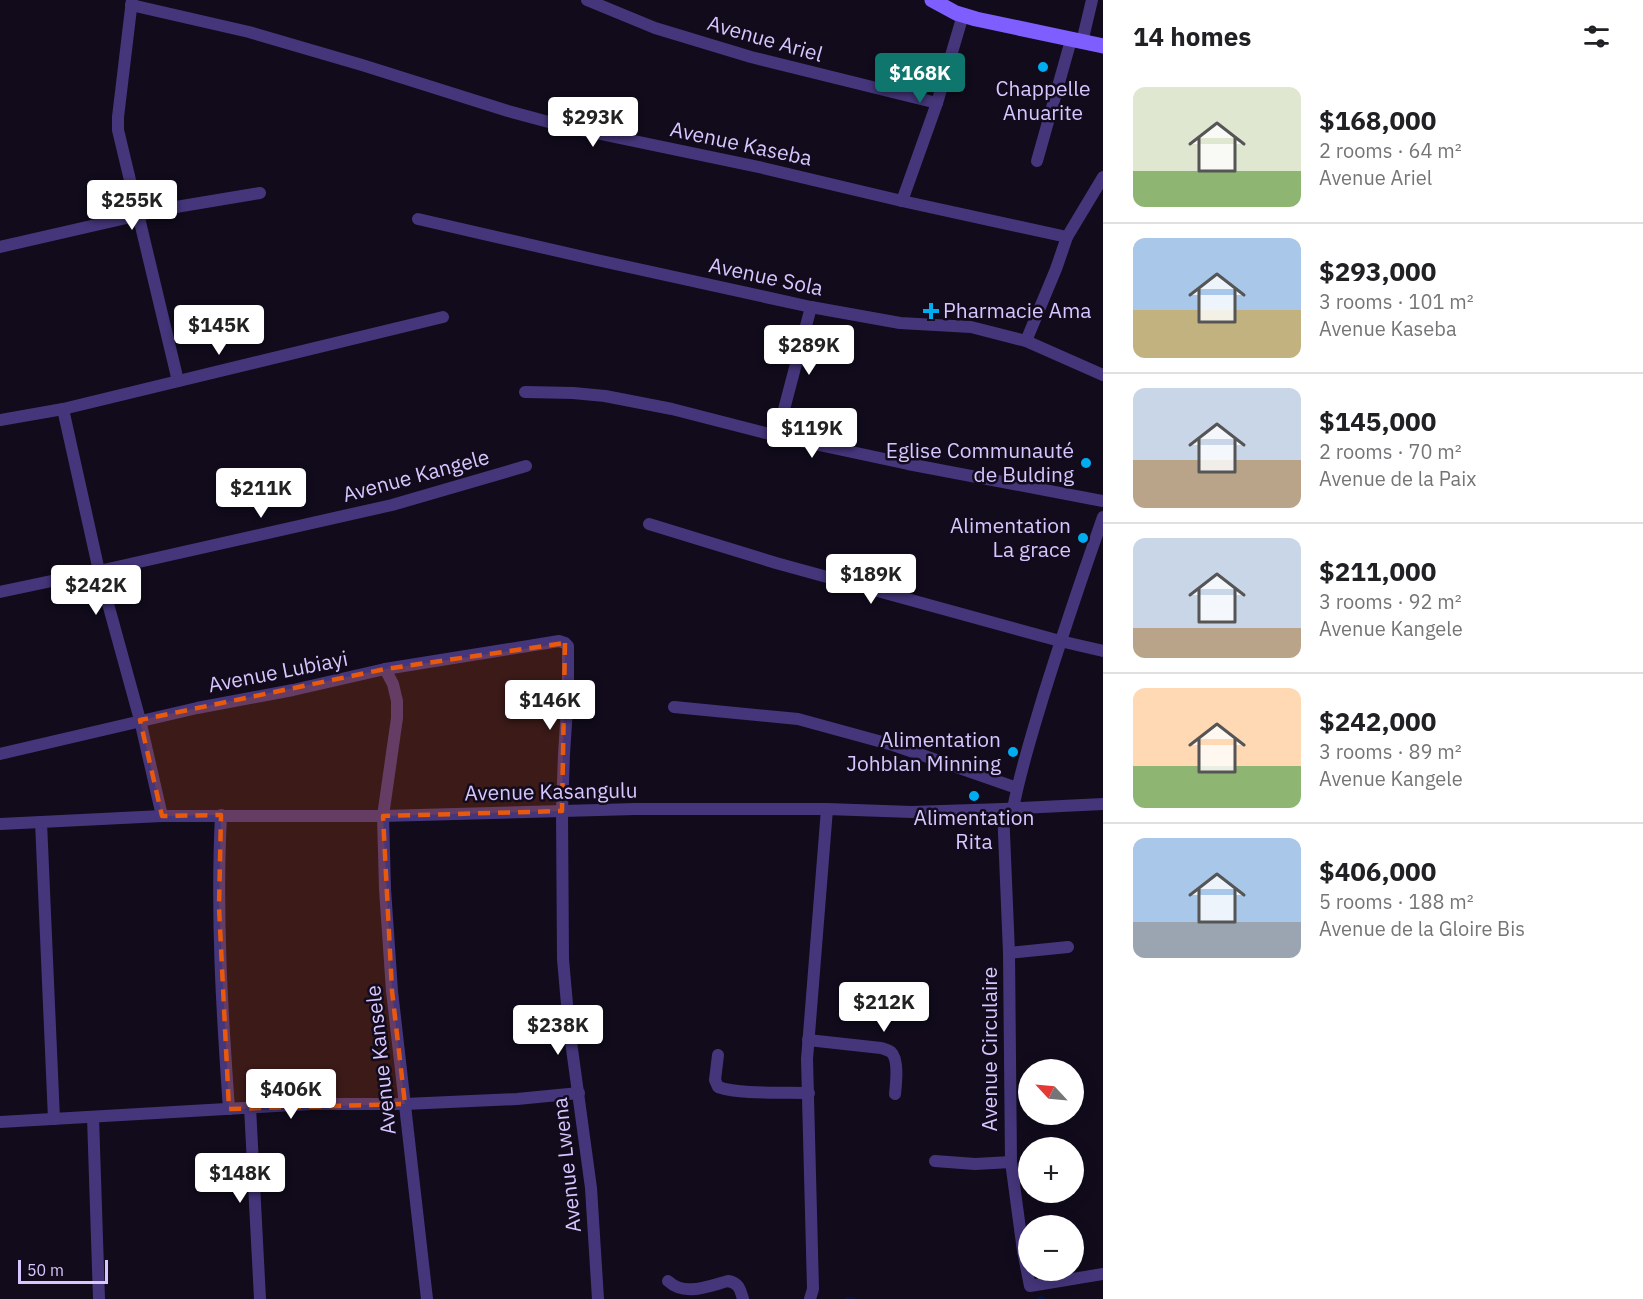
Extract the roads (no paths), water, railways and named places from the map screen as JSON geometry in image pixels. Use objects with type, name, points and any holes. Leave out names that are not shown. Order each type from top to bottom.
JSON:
[{"type":"main road","points":[[932,0],[963,15],[1103,46]]},
{"type":"street","name":"Avenue Ariel","points":[[587,0],[656,28],[751,57],[937,103]]},
{"type":"street","points":[[1037,161],[1092,0]]},
{"type":"street","points":[[131,2],[118,130],[178,381]]},
{"type":"street","name":"Avenue Kaseba","points":[[131,2],[363,65],[508,111],[567,127],[763,168],[1067,237]]},
{"type":"street","points":[[902,201],[937,103],[963,15]]},
{"type":"street","points":[[1026,341],[1067,237],[1103,177]]},
{"type":"street","points":[[0,247],[170,207],[260,193]]},
{"type":"street","name":"Avenue Sola","points":[[418,219],[811,307],[900,323],[971,327],[1026,341],[1103,375]]},
{"type":"street","points":[[777,436],[811,307]]},
{"type":"street","points":[[0,420],[63,409],[443,317]]},
{"type":"street","points":[[525,392],[605,396],[672,409],[777,436],[1103,501]]},
{"type":"street","points":[[63,409],[99,571],[140,720],[162,816]]},
{"type":"street","name":"Avenue Kangele","points":[[0,592],[392,505],[526,466]]},
{"type":"street","name":"Avenue Circulaire","points":[[1103,517],[1060,641],[1017,788],[1008,809],[1011,1162],[1030,1287],[1103,1274]]},
{"type":"street","points":[[649,524],[776,563],[1103,651]]},
{"type":"street","name":"Avenue Lubiayi","points":[[0,753],[140,720],[293,690],[385,669],[559,641],[565,643]]},
{"type":"street","name":"Avenue Lwena","points":[[565,643],[568,646],[568,694],[562,811],[563,959],[569,1027],[591,1188],[598,1299]]},
{"type":"street","name":"Avenue Kansele","points":[[385,669],[393,684],[397,701],[397,718],[383,816],[385,889],[392,991],[428,1299]]},
{"type":"street","points":[[674,707],[798,719],[892,745],[1017,788]]},
{"type":"street","name":"Avenue Kasangulu","points":[[0,824],[162,816],[383,816],[635,809],[827,809],[912,812],[1103,804]]},
{"type":"street","points":[[810,1299],[813,1289],[807,1059],[827,809]]},
{"type":"street","points":[[221,815],[219,919],[229,1109]]},
{"type":"street","points":[[40,822],[54,1119]]},
{"type":"street","points":[[1009,953],[1068,947]]},
{"type":"street","points":[[808,1040],[881,1048],[891,1052],[896,1069],[895,1094]]},
{"type":"street","points":[[718,1055],[715,1080],[718,1087],[756,1092],[809,1093]]},
{"type":"street","points":[[0,1122],[312,1104],[405,1104],[517,1099],[579,1093]]},
{"type":"street","points":[[250,1107],[260,1299]]},
{"type":"street","points":[[93,1117],[99,1299]]},
{"type":"street","points":[[935,1161],[975,1164],[1011,1162]]},
{"type":"street","points":[[668,1281],[682,1290],[728,1281],[734,1282],[740,1289],[743,1299]]},
{"type":"waterway","points":[[1039,1299],[1042,1297],[1043,1299]]},
{"type":"waterway","points":[[847,1299],[854,1299]]},
{"type":"place","name":"Chappelle Anuarite","points":[[1043,67]]},
{"type":"place","name":"Pharmacie Ama","points":[[931,311]]},
{"type":"place","name":"Eglise Communauté de Bulding","points":[[1086,463]]},
{"type":"place","name":"Alimentation La grace","points":[[1083,538]]},
{"type":"place","name":"Alimentation Johblan Minning","points":[[1013,752]]},
{"type":"place","name":"Alimentation Rita","points":[[974,796]]}]
